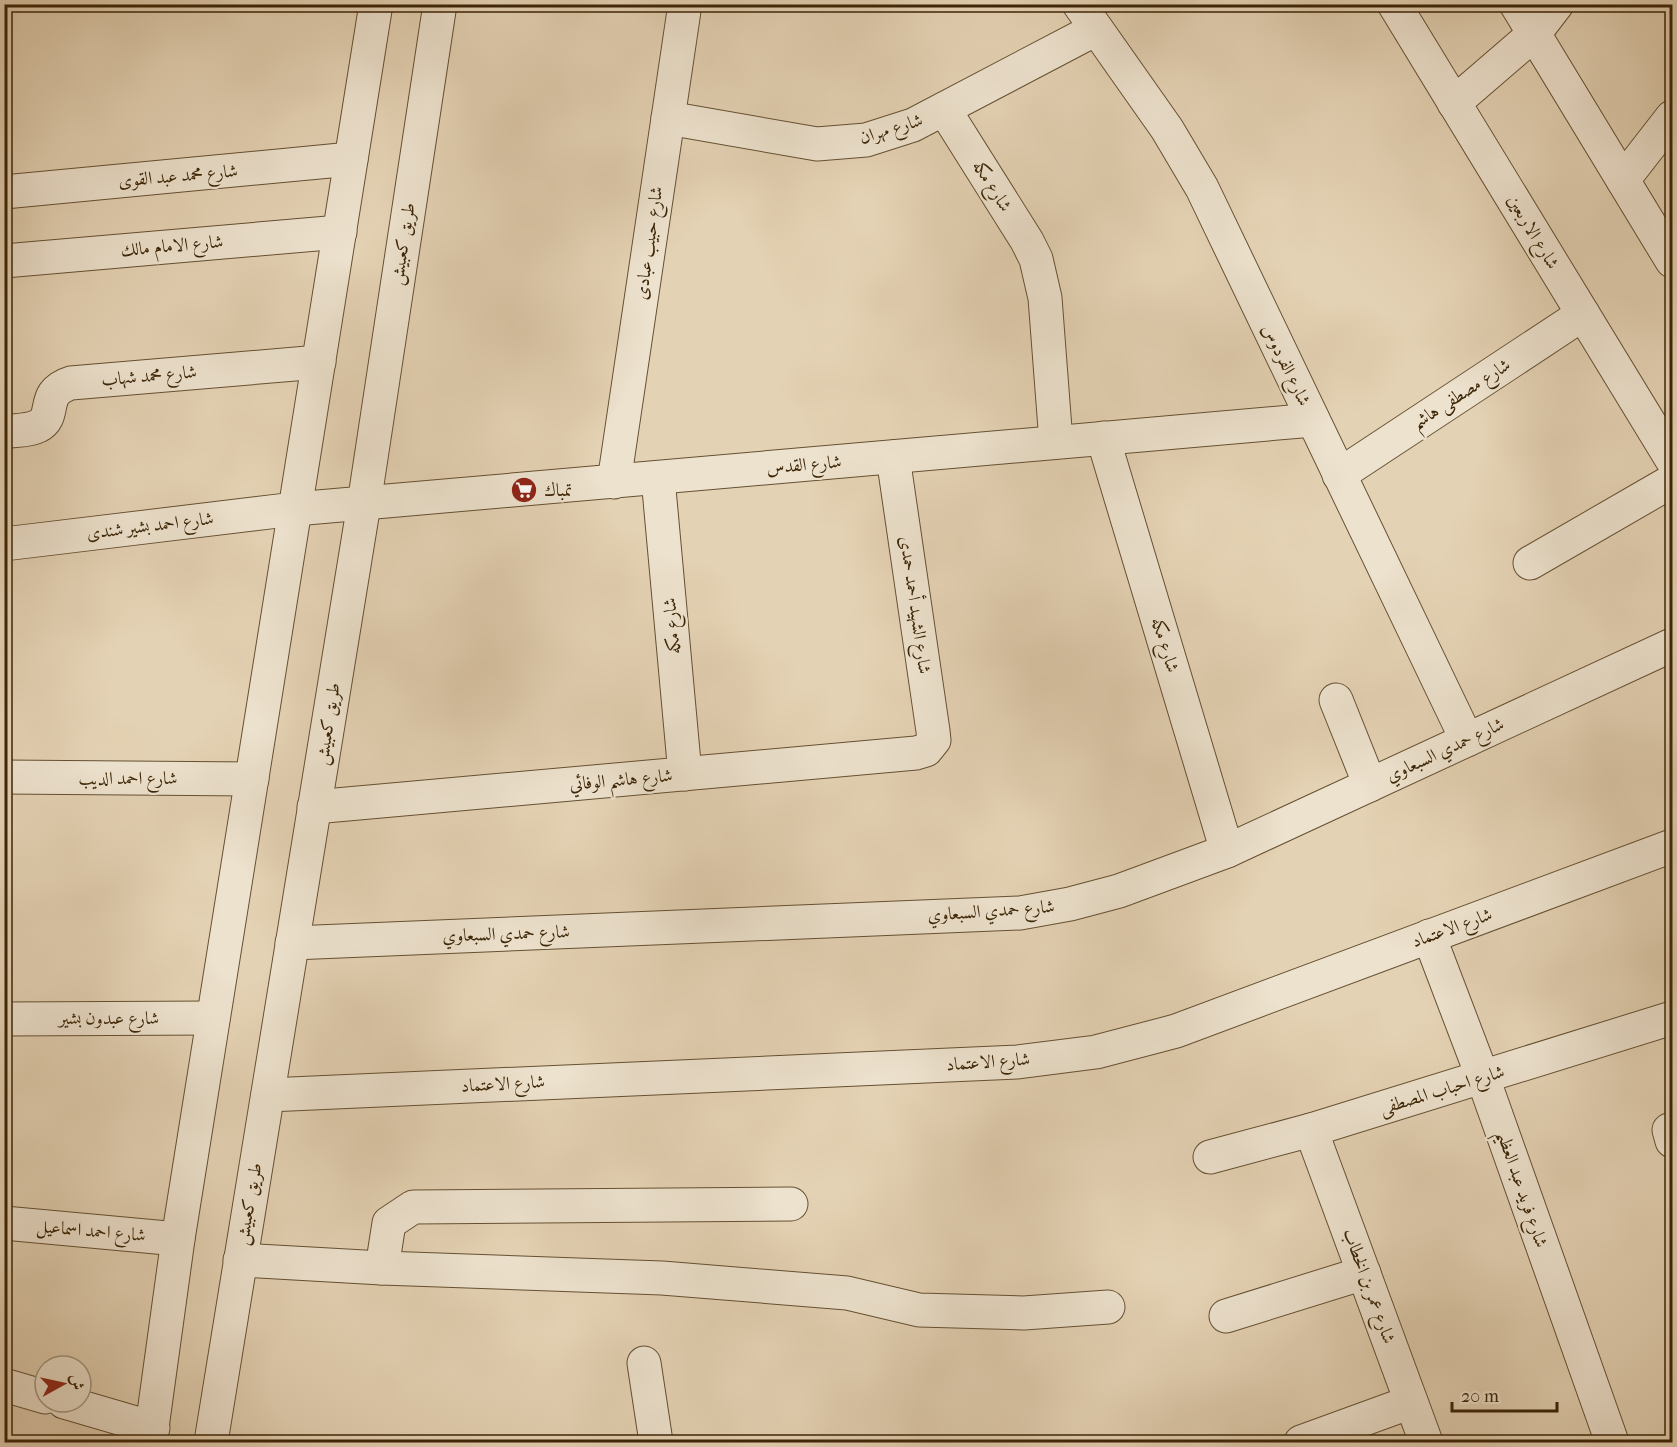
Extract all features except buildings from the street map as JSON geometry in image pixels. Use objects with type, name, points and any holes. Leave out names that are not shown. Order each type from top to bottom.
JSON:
[{"type":"street","points":[[93,1413],[151,1435],[178,1239],[376,4]]},
{"type":"street","name":"طريق كعبيش","points":[[211,1443],[364,504],[440,4]]},
{"type":"street","name":"شارع حبيب عبادى","points":[[614,482],[685,4]]},
{"type":"street","name":"شارع الاربعين","points":[[1394,4],[1672,460]]},
{"type":"street","points":[[1516,4],[1672,261]]},
{"type":"street","points":[[1454,103],[1534,34],[1557,4]]},
{"type":"street","name":"شارع مهران","points":[[668,118],[817,144],[866,140],[913,125],[944,109],[1087,17]]},
{"type":"street","name":"شارع الفردوس","points":[[1087,17],[1167,129],[1202,188],[1467,740]]},
{"type":"street","name":"شارع مكه","points":[[944,109],[1036,259],[1045,298],[1056,442]]},
{"type":"street","points":[[1623,180],[1672,117]]},
{"type":"street","name":"شارع محمد عبد القوى","points":[[4,192],[351,159]]},
{"type":"street","name":"شارع الامام مالك","points":[[4,261],[340,232]]},
{"type":"street","name":"شارع مصطفى هاشم","points":[[1339,474],[1584,314]]},
{"type":"street","name":"شارع محمد شهاب","points":[[4,432],[31,428],[42,423],[46,418],[51,397],[56,390],[71,383],[319,362]]},
{"type":"street","name":"شارع القدس","points":[[295,509],[1313,420]]},
{"type":"street","name":"شارع مكه","points":[[1103,438],[1227,851]]},
{"type":"street","name":"شارع الشهيد أحمد حمدى","points":[[893,457],[933,731],[934,740],[926,750]]},
{"type":"street","name":"شارع مكه","points":[[658,478],[685,774]]},
{"type":"street","points":[[1530,563],[1672,481]]},
{"type":"street","name":"شارع احمد بشير شندى","points":[[4,544],[295,509]]},
{"type":"street","name":"شارع حمدي السبعاوي","points":[[292,943],[1020,913],[1070,904],[1119,891],[1227,851],[1672,645]]},
{"type":"street","points":[[1336,699],[1370,785]]},
{"type":"street","name":"شارع هاشم الوفائي","points":[[314,807],[916,753],[926,750]]},
{"type":"street","name":"شارع احمد الديب","points":[[4,777],[252,779]]},
{"type":"street","name":"شارع الاعتماد","points":[[268,1095],[1018,1062],[1096,1052],[1176,1031],[1672,846]]},
{"type":"street","name":"شارع فريد عبد العظيم","points":[[1429,936],[1483,1078],[1612,1443]]},
{"type":"street","name":"شارع عبدون بشير","points":[[4,1019],[213,1018]]},
{"type":"street","name":"شارع احباب المصطفى","points":[[1210,1157],[1311,1130],[1672,1018]]},
{"type":"street","name":"شارع عمر بن الخطاب","points":[[1311,1130],[1426,1443]]},
{"type":"street","points":[[382,1269],[389,1223],[413,1207],[791,1204]]},
{"type":"street","name":"شارع احمد اسماعيل","points":[[4,1223],[178,1239]]},
{"type":"street","points":[[240,1260],[382,1269],[662,1278],[847,1293],[920,1310],[1024,1313],[1108,1307]]},
{"type":"street","points":[[1226,1317],[1364,1273]]},
{"type":"street","points":[[644,1363],[656,1443]]},
{"type":"street","points":[[4,1385],[33,1393]]},
{"type":"street","points":[[1301,1443],[1411,1402]]},
{"type":"place","name":"تمباك","points":[[524,490]]}]
